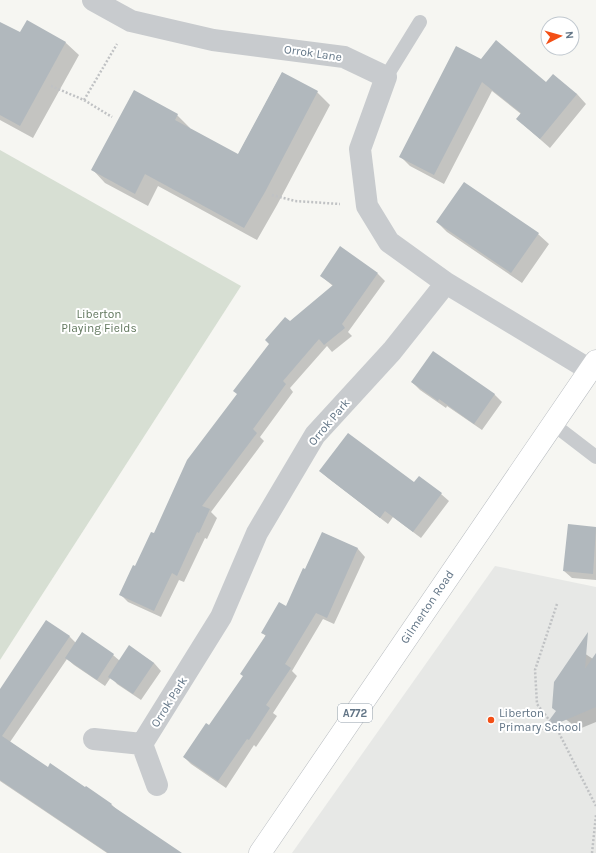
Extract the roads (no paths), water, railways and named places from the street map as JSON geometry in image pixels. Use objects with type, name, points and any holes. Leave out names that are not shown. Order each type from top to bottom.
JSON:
[{"type":"main road","name":"Gilmerton Road","points":[[260,853],[593,365]]},
{"type":"street","name":"Orrok Lane","points":[[93,0],[131,21],[213,40],[344,57],[386,77]]},
{"type":"street","points":[[386,77],[360,149],[367,206],[389,242],[446,283],[593,365]]},
{"type":"street","name":"Orrok Park","points":[[142,744],[221,617],[257,533],[315,435],[392,351],[446,283]]},
{"type":"street","points":[[94,739],[142,744],[157,785]]},
{"type":"lane","points":[[386,77],[420,22]]},
{"type":"lane","points":[[552,424],[596,457]]},
{"type":"place","name":"Liberton Primary School","points":[[491,720]]},
{"type":"park label","name":"Liberton Playing Fields","points":[[99,321]]}]
